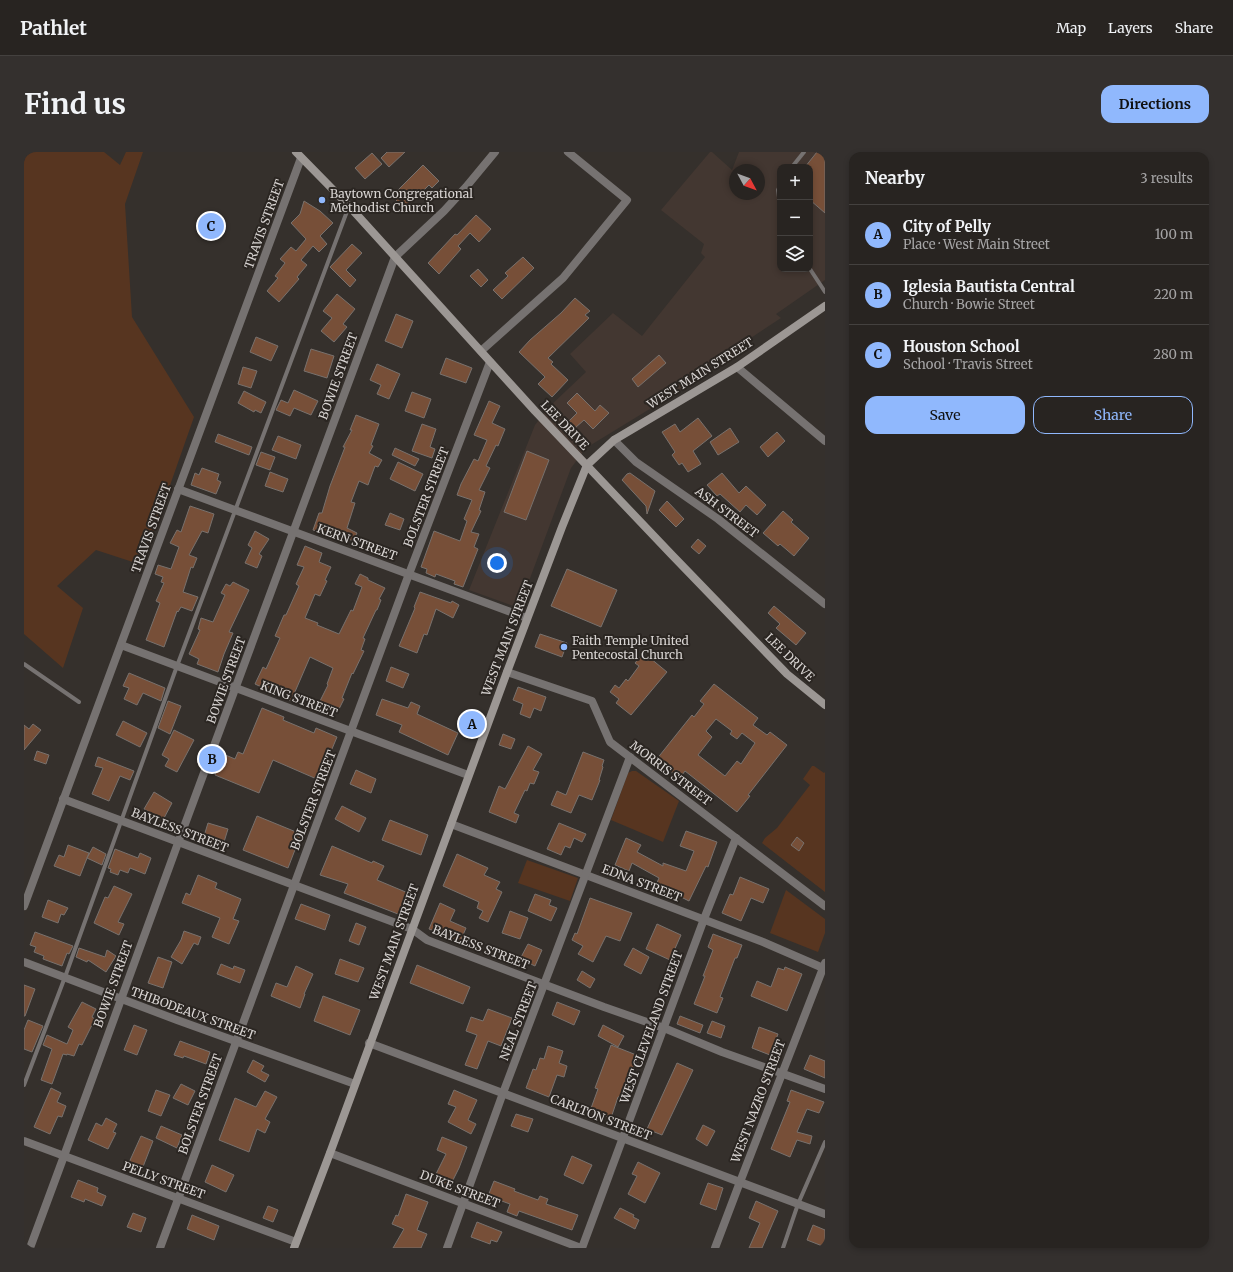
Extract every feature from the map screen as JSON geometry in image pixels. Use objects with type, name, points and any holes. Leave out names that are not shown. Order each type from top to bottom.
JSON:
[{"type":"main road","name":"LEE DRIVE","points":[[299,155],[349,206],[535,411],[787,674],[825,705]]},
{"type":"main road","name":"WEST MAIN STREET","points":[[295,1245],[468,775],[587,465],[614,440],[737,367],[825,306]]},
{"type":"street","name":"BOWIE STREET","points":[[30,1248],[120,999],[395,257],[444,211],[496,152]]},
{"type":"street","points":[[481,351],[562,278],[627,200],[568,152]]},
{"type":"street","name":"TRAVIS STREET","points":[[24,906],[121,645],[299,155]]},
{"type":"street","name":"BOLSTER STREET","points":[[160,1248],[409,574],[490,362]]},
{"type":"street","points":[[737,367],[825,440]]},
{"type":"street","name":"ASH STREET","points":[[614,440],[636,462],[718,519],[825,604]]},
{"type":"street","name":"KERN STREET","points":[[178,489],[527,618]]},
{"type":"street","name":"KING STREET","points":[[121,645],[468,775]]},
{"type":"street","name":"MORRIS STREET","points":[[507,672],[592,701],[610,742],[825,906]]},
{"type":"street","name":"NEAL STREET","points":[[447,1248],[585,874],[630,757]]},
{"type":"street","name":"BAYLESS STREET","points":[[63,799],[412,929],[428,940],[664,1028],[722,1052],[825,1089]]},
{"type":"street","name":"EDNA STREET","points":[[451,824],[824,965]]},
{"type":"street","name":"WEST CLEVELAND STREET","points":[[581,1248],[704,919],[736,838]]},
{"type":"street","name":"THIBODEAUX STREET","points":[[24,962],[120,999],[355,1084]]},
{"type":"street","name":"WEST NAZRO STREET","points":[[715,1248],[824,965]]},
{"type":"street","name":"CARLTON STREET","points":[[370,1043],[825,1214]]},
{"type":"street","name":"PELLY STREET","points":[[24,1141],[179,1198],[295,1245]]},
{"type":"street","name":"DUKE STREET","points":[[330,1153],[581,1248]]},
{"type":"lane","points":[[794,164],[804,152]]},
{"type":"lane","points":[[24,1085],[65,977],[177,666],[349,206]]},
{"type":"lane","points":[[812,272],[825,292]]},
{"type":"lane","points":[[24,664],[79,702]]},
{"type":"lane","points":[[783,1248],[798,1204],[825,1142]]},
{"type":"shaded area","points":[[24,152],[104,152],[120,165],[126,152],[143,152],[125,204],[132,317],[194,417],[142,565],[96,550],[57,586],[83,608],[63,668],[24,634]]},
{"type":"shaded area","points":[[710,152],[712,152],[729,167],[729,200],[765,200],[765,164],[734,164],[739,152],[825,152],[825,280],[776,314],[781,318],[687,380],[689,385],[586,448],[571,468],[519,608],[469,590],[535,425],[549,407],[586,372],[570,354],[613,313],[642,336],[705,257],[701,253],[704,244],[661,210]]},
{"type":"shaded area","points":[[812,766],[824,773],[825,772],[825,892],[762,843],[765,838],[777,828],[810,785],[803,779]]},
{"type":"shaded area","points":[[636,771],[679,801],[663,842],[611,820],[628,773]]},
{"type":"shaded area","points":[[527,860],[578,878],[570,901],[518,883]]},
{"type":"shaded area","points":[[786,890],[825,919],[825,933],[818,952],[770,933]]},
{"type":"building","points":[[387,152],[405,152],[389,167],[381,158]]},
{"type":"building","points":[[817,152],[825,152],[825,213],[813,203],[813,164],[807,164]]},
{"type":"building","points":[[372,153],[382,164],[365,179],[355,168]]},
{"type":"building","points":[[423,165],[439,181],[432,188],[429,185],[405,209],[392,196]]},
{"type":"building","points":[[304,201],[320,211],[333,223],[320,236],[327,244],[319,252],[313,246],[301,260],[307,265],[297,277],[299,279],[279,302],[267,291],[278,278],[275,276],[285,263],[280,259],[291,247],[296,251],[306,239],[291,223],[300,214]]},
{"type":"building","points":[[476,215],[491,229],[479,242],[470,233],[458,246],[461,249],[439,274],[428,263],[455,234],[457,235]]},
{"type":"building","points":[[352,244],[362,253],[346,270],[356,280],[350,287],[330,267]]},
{"type":"building","points":[[523,257],[534,268],[502,299],[493,290],[508,276],[505,273]]},
{"type":"building","points":[[478,269],[488,280],[481,287],[470,276]]},
{"type":"building","points":[[337,294],[355,309],[343,324],[347,327],[334,342],[321,331],[332,318],[323,311]]},
{"type":"building","points":[[575,298],[590,311],[585,315],[589,318],[548,358],[553,362],[551,364],[568,380],[552,397],[538,384],[545,377],[519,352]]},
{"type":"building","points":[[396,314],[413,321],[402,348],[385,341]]},
{"type":"building","points":[[256,337],[278,346],[271,361],[250,352]]},
{"type":"building","points":[[311,349],[334,356],[327,378],[304,371]]},
{"type":"building","points":[[659,355],[666,363],[638,387],[632,379]]},
{"type":"building","points":[[446,358],[472,368],[466,383],[440,374]]},
{"type":"building","points":[[377,364],[400,374],[389,399],[377,394],[381,385],[370,380]]},
{"type":"building","points":[[243,367],[257,371],[251,388],[238,384]]},
{"type":"building","points":[[294,390],[318,401],[311,415],[294,408],[290,416],[276,410],[281,400],[288,403]]},
{"type":"building","points":[[244,391],[266,402],[261,413],[255,410],[254,412],[238,403]]},
{"type":"building","points":[[412,392],[431,399],[424,418],[405,411]]},
{"type":"building","points":[[577,393],[595,411],[600,405],[609,413],[593,429],[584,420],[575,428],[569,421],[577,413],[567,403]]},
{"type":"building","points":[[489,401],[500,406],[492,423],[505,429],[498,446],[496,445],[486,466],[490,468],[479,490],[485,492],[479,510],[481,511],[471,532],[479,534],[474,547],[478,549],[463,587],[454,584],[455,581],[436,574],[435,577],[426,573],[427,569],[421,567],[434,531],[460,541],[467,521],[464,519],[472,500],[457,495],[474,459],[478,461],[487,440],[474,435]]},
{"type":"building","points":[[356,415],[379,424],[371,445],[373,446],[369,453],[382,460],[378,467],[375,466],[368,485],[359,481],[351,502],[355,503],[347,528],[357,533],[353,541],[338,534],[337,538],[313,530],[319,513],[322,513],[330,486],[345,447],[343,447],[352,430],[350,430]]},
{"type":"building","points":[[698,418],[712,436],[693,451],[701,464],[688,472],[682,463],[679,465],[672,455],[675,452],[662,432],[675,424],[680,432]]},
{"type":"building","points":[[422,424],[436,429],[430,447],[435,449],[432,458],[412,451]]},
{"type":"building","points":[[730,428],[739,442],[718,455],[710,442]]},
{"type":"building","points":[[777,432],[785,441],[768,457],[760,447]]},
{"type":"building","points":[[218,434],[252,447],[249,455],[215,442]]},
{"type":"building","points":[[278,436],[301,445],[296,459],[272,450]]},
{"type":"building","points":[[395,448],[419,459],[415,466],[392,455]]},
{"type":"building","points":[[527,451],[549,460],[526,520],[504,512]]},
{"type":"building","points":[[261,452],[275,457],[270,470],[256,465]]},
{"type":"building","points":[[398,462],[423,474],[415,491],[390,479]]},
{"type":"building","points":[[202,468],[219,474],[217,480],[221,482],[216,494],[191,485],[195,473],[199,475]]},
{"type":"building","points":[[270,472],[288,479],[283,492],[265,486]]},
{"type":"building","points":[[630,473],[655,491],[647,514],[646,506],[622,480],[627,474]]},
{"type":"building","points":[[722,473],[739,493],[746,486],[766,505],[757,515],[746,505],[740,512],[720,494],[717,496],[707,485]]},
{"type":"building","points":[[667,501],[684,519],[676,527],[659,510]]},
{"type":"building","points":[[190,506],[214,514],[208,533],[202,531],[189,555],[197,558],[193,568],[191,567],[183,592],[198,597],[192,611],[181,607],[178,612],[177,611],[164,647],[146,640],[160,603],[156,601],[164,583],[161,582],[163,577],[155,574],[158,565],[171,569],[179,547],[170,543],[177,530],[181,532]]},
{"type":"building","points":[[783,511],[793,520],[791,522],[809,538],[794,556],[780,544],[778,546],[763,533]]},
{"type":"building","points":[[390,513],[404,519],[400,530],[385,525]]},
{"type":"building","points":[[255,531],[269,539],[259,554],[262,556],[257,568],[245,563],[252,548],[248,545]]},
{"type":"building","points":[[698,539],[706,546],[699,554],[691,547]]},
{"type":"building","points":[[305,546],[322,553],[319,562],[331,567],[325,580],[327,581],[320,596],[315,594],[305,618],[318,623],[317,625],[339,634],[351,610],[353,611],[362,587],[355,584],[360,574],[368,578],[368,580],[385,588],[379,599],[381,600],[377,610],[363,638],[365,639],[361,650],[364,651],[353,674],[352,673],[342,698],[344,699],[338,711],[320,701],[328,685],[327,684],[333,668],[310,657],[291,701],[255,684],[263,667],[266,669],[280,638],[275,636],[299,586],[296,584],[304,567],[297,565]]},
{"type":"building","points":[[567,569],[617,590],[601,627],[551,606]]},
{"type":"building","points":[[233,582],[249,590],[229,632],[233,633],[218,672],[197,664],[199,659],[189,654],[200,630],[198,629],[201,618],[213,622],[225,595],[221,593],[226,584],[230,586]]},
{"type":"building","points":[[420,592],[451,603],[452,601],[459,605],[453,618],[436,609],[427,635],[424,634],[417,653],[399,646]]},
{"type":"building","points":[[774,606],[806,633],[796,645],[776,628],[780,624],[768,613]]},
{"type":"building","points":[[540,634],[567,643],[562,657],[535,647]]},
{"type":"building","points":[[641,656],[647,661],[650,658],[667,672],[631,715],[616,703],[619,699],[610,692],[615,685],[619,688],[626,679],[628,681],[639,666],[635,663]]},
{"type":"building","points":[[391,667],[409,674],[403,688],[386,681]]},
{"type":"building","points":[[129,673],[165,688],[161,701],[143,693],[137,705],[124,699],[129,688],[123,686]]},
{"type":"building","points":[[714,684],[758,718],[753,725],[767,735],[770,732],[787,745],[748,795],[750,796],[737,812],[685,771],[682,775],[676,770],[673,773],[656,760],[692,715],[694,717],[704,704],[700,701]],"holes":[[[716,719],[732,731],[730,734],[737,739],[742,733],[755,743],[741,764],[737,761],[725,776],[698,755],[712,737],[706,731]]]},
{"type":"building","points":[[518,687],[546,697],[541,711],[534,708],[530,718],[520,714],[523,704],[513,700]]},
{"type":"building","points":[[382,699],[408,708],[411,702],[420,706],[417,714],[458,733],[448,755],[399,732],[402,725],[376,715]]},
{"type":"building","points":[[168,701],[181,706],[170,734],[158,728]]},
{"type":"building","points":[[262,708],[284,717],[283,720],[314,733],[316,728],[337,737],[319,780],[273,760],[259,793],[215,775],[223,754],[235,759],[238,752],[243,754]]},
{"type":"building","points":[[123,721],[147,733],[140,747],[116,735]]},
{"type":"building","points":[[33,724],[41,730],[24,750],[24,725],[29,729]]},
{"type":"building","points":[[174,730],[194,740],[177,772],[165,766],[169,759],[162,755]]},
{"type":"building","points":[[503,734],[515,739],[511,749],[499,745]]},
{"type":"building","points":[[528,746],[542,754],[533,770],[539,772],[534,784],[530,783],[527,791],[525,790],[514,813],[519,815],[516,823],[489,812],[499,786],[505,789]]},
{"type":"building","points":[[37,751],[49,755],[46,764],[34,760]]},
{"type":"building","points":[[583,752],[604,760],[603,767],[600,780],[592,800],[579,795],[571,813],[551,805],[557,791],[566,795]]},
{"type":"building","points":[[98,757],[134,771],[130,780],[120,776],[109,801],[92,794],[103,768],[95,766]]},
{"type":"building","points":[[356,770],[376,779],[371,793],[350,784]]},
{"type":"building","points":[[154,792],[172,803],[163,820],[144,809]]},
{"type":"building","points":[[342,806],[366,818],[359,832],[335,819]]},
{"type":"building","points":[[257,816],[301,834],[288,868],[243,850]]},
{"type":"building","points":[[390,820],[428,835],[421,855],[382,840]]},
{"type":"building","points":[[208,823],[228,829],[224,842],[204,836]]},
{"type":"building","points":[[559,823],[586,834],[582,842],[574,838],[570,848],[565,846],[561,855],[547,849]]},
{"type":"building","points":[[686,831],[717,842],[708,867],[706,866],[689,901],[675,894],[676,892],[656,885],[659,878],[632,863],[629,871],[615,865],[626,838],[641,845],[637,852],[663,866],[663,863],[686,871],[694,851],[680,846]]},
{"type":"building","points":[[797,837],[804,843],[799,851],[791,845]]},
{"type":"building","points":[[68,845],[89,853],[80,876],[54,866],[59,855],[64,857]]},
{"type":"building","points":[[332,846],[372,863],[373,861],[384,866],[377,880],[408,893],[398,914],[344,893],[348,884],[320,875]]},
{"type":"building","points":[[93,847],[106,854],[102,865],[87,858]]},
{"type":"building","points":[[115,849],[138,858],[140,853],[151,858],[145,874],[130,868],[128,873],[120,870],[118,875],[110,872],[111,869],[108,868]]},
{"type":"building","points":[[457,854],[488,868],[484,875],[500,882],[496,889],[502,892],[488,922],[479,918],[483,911],[477,908],[479,902],[443,886]]},
{"type":"building","points":[[198,875],[217,883],[215,888],[241,899],[233,919],[239,921],[229,944],[212,937],[220,918],[182,903],[186,893],[190,895]]},
{"type":"building","points":[[740,877],[769,889],[763,903],[751,898],[741,921],[722,913],[730,894],[733,895]]},
{"type":"building","points":[[114,886],[132,894],[118,922],[124,924],[119,935],[94,923],[105,897],[108,898]]},
{"type":"building","points":[[535,894],[551,900],[549,905],[557,908],[551,921],[528,911]]},
{"type":"building","points":[[590,898],[632,913],[620,941],[606,936],[593,962],[578,954],[583,946],[572,940],[575,933],[577,934]]},
{"type":"building","points":[[48,900],[68,908],[64,915],[61,914],[58,923],[42,917]]},
{"type":"building","points":[[440,903],[455,910],[450,921],[466,928],[460,942],[429,929]]},
{"type":"building","points":[[301,904],[330,915],[325,930],[295,919]]},
{"type":"building","points":[[510,911],[528,918],[520,939],[502,933]]},
{"type":"building","points":[[356,923],[366,927],[359,945],[349,941]]},
{"type":"building","points":[[657,924],[681,935],[670,960],[646,949]]},
{"type":"building","points":[[184,931],[201,937],[198,945],[194,943],[182,964],[171,957],[181,940]]},
{"type":"building","points":[[35,932],[73,946],[69,954],[67,953],[62,966],[43,959],[44,956],[34,952],[36,947],[30,945]]},
{"type":"building","points":[[713,934],[742,945],[737,958],[735,958],[720,997],[723,998],[717,1013],[694,1004],[713,950],[708,947]]},
{"type":"building","points":[[528,944],[542,950],[535,966],[520,959]]},
{"type":"building","points":[[79,948],[105,957],[107,950],[116,956],[106,972],[88,960],[87,962],[76,957]]},
{"type":"building","points":[[633,948],[649,957],[641,974],[624,965]]},
{"type":"building","points":[[158,957],[172,962],[163,988],[148,983]]},
{"type":"building","points":[[340,959],[364,968],[358,982],[335,974]]},
{"type":"building","points":[[221,964],[233,969],[234,966],[245,970],[240,983],[217,974]]},
{"type":"building","points":[[417,965],[470,987],[463,1004],[410,983]]},
{"type":"building","points":[[296,966],[313,974],[304,994],[300,1008],[271,996],[276,983],[287,987]]},
{"type":"building","points":[[785,967],[802,974],[787,1011],[751,996],[757,981],[771,987],[778,968],[784,970]]},
{"type":"building","points":[[582,971],[595,979],[590,988],[577,980]]},
{"type":"building","points":[[24,985],[35,989],[25,1016],[24,1016]]},
{"type":"building","points":[[323,996],[360,1010],[350,1035],[314,1021]]},
{"type":"building","points":[[82,1002],[96,1009],[92,1017],[95,1019],[82,1045],[79,1044],[74,1056],[63,1054],[52,1084],[41,1080],[52,1049],[43,1045],[47,1035],[67,1044],[73,1030],[68,1027]]},
{"type":"building","points":[[557,1002],[580,1011],[574,1025],[552,1015]]},
{"type":"building","points":[[488,1009],[512,1018],[501,1046],[488,1041],[477,1069],[465,1065],[477,1035],[466,1031],[471,1017],[483,1021]]},
{"type":"building","points":[[680,1016],[703,1025],[700,1033],[677,1024]]},
{"type":"building","points":[[28,1020],[43,1026],[32,1052],[24,1049],[24,1030]]},
{"type":"building","points":[[712,1021],[725,1026],[721,1038],[707,1033]]},
{"type":"building","points":[[134,1025],[147,1030],[137,1055],[124,1050]]},
{"type":"building","points":[[603,1025],[624,1036],[618,1047],[598,1036]]},
{"type":"building","points":[[759,1027],[778,1034],[770,1055],[752,1048]]},
{"type":"building","points":[[180,1041],[210,1052],[206,1064],[184,1056],[183,1058],[174,1055]]},
{"type":"building","points":[[611,1045],[639,1056],[631,1076],[628,1075],[620,1097],[618,1097],[611,1118],[590,1111],[598,1089],[595,1088]]},
{"type":"building","points":[[548,1046],[563,1051],[559,1063],[567,1066],[564,1077],[557,1075],[549,1097],[526,1088],[533,1069],[536,1070],[540,1058],[544,1059]]},
{"type":"building","points":[[810,1055],[825,1061],[825,1078],[804,1069]]},
{"type":"building","points":[[253,1060],[264,1066],[261,1071],[269,1075],[265,1082],[247,1072]]},
{"type":"building","points":[[677,1063],[693,1070],[662,1135],[647,1129]]},
{"type":"building","points":[[181,1084],[195,1091],[188,1105],[173,1098]]},
{"type":"building","points":[[51,1088],[61,1093],[57,1102],[66,1106],[62,1117],[58,1116],[50,1134],[34,1127]]},
{"type":"building","points":[[156,1090],[170,1095],[161,1116],[148,1111]]},
{"type":"building","points":[[454,1090],[477,1100],[468,1120],[476,1124],[471,1134],[448,1122],[456,1107],[448,1104]]},
{"type":"building","points":[[791,1090],[824,1102],[819,1113],[807,1109],[797,1132],[812,1136],[810,1144],[797,1140],[790,1157],[771,1149],[790,1102],[787,1101]]},
{"type":"building","points":[[265,1091],[277,1097],[265,1119],[270,1122],[265,1133],[257,1129],[249,1152],[219,1140],[235,1098],[256,1107]]},
{"type":"building","points":[[516,1114],[533,1119],[528,1132],[511,1126]]},
{"type":"building","points":[[106,1118],[117,1124],[113,1132],[116,1133],[108,1149],[88,1140],[96,1123],[102,1126]]},
{"type":"building","points":[[703,1125],[715,1131],[707,1146],[696,1139]]},
{"type":"building","points":[[161,1126],[182,1135],[177,1148],[156,1138]]},
{"type":"building","points":[[141,1136],[153,1141],[141,1172],[127,1167]]},
{"type":"building","points":[[442,1137],[467,1147],[450,1186],[434,1178],[446,1154],[437,1150]]},
{"type":"building","points":[[572,1156],[592,1165],[583,1184],[564,1175]]},
{"type":"building","points":[[638,1162],[660,1173],[645,1203],[628,1194],[637,1176],[632,1174]]},
{"type":"building","points":[[212,1165],[234,1175],[226,1192],[205,1182]]},
{"type":"building","points":[[78,1180],[98,1188],[97,1192],[106,1196],[102,1206],[85,1199],[84,1202],[71,1197]]},
{"type":"building","points":[[494,1181],[515,1189],[514,1191],[538,1200],[540,1196],[548,1199],[546,1204],[578,1215],[572,1230],[519,1211],[517,1216],[507,1212],[510,1204],[488,1196]]},
{"type":"building","points":[[708,1183],[723,1188],[716,1210],[700,1204]]},
{"type":"building","points":[[406,1194],[428,1202],[417,1230],[427,1234],[421,1248],[393,1248],[404,1229],[392,1224],[396,1215],[398,1216]]},
{"type":"building","points":[[756,1201],[778,1211],[762,1248],[749,1248],[760,1223],[749,1218]]},
{"type":"building","points":[[268,1206],[278,1210],[273,1222],[263,1218]]},
{"type":"building","points":[[620,1208],[634,1215],[633,1217],[639,1220],[635,1229],[614,1218]]},
{"type":"building","points":[[133,1213],[146,1218],[141,1232],[127,1227]]},
{"type":"building","points":[[192,1215],[219,1226],[214,1240],[187,1229]]},
{"type":"building","points":[[477,1222],[502,1232],[497,1242],[491,1240],[490,1244],[471,1237]]},
{"type":"building","points":[[813,1225],[825,1230],[825,1247],[807,1240]]},
{"type":"place","name":"Baytown Congregational Methodist Church","points":[[322,200]]},
{"type":"place","name":"Houston School","points":[[211,226]]},
{"type":"place","name":"Faith Temple United Pentecostal Church","points":[[564,647]]},
{"type":"place","name":"City of Pelly","points":[[472,724]]},
{"type":"place","name":"Iglesia Bautista Central","points":[[212,759]]}]
